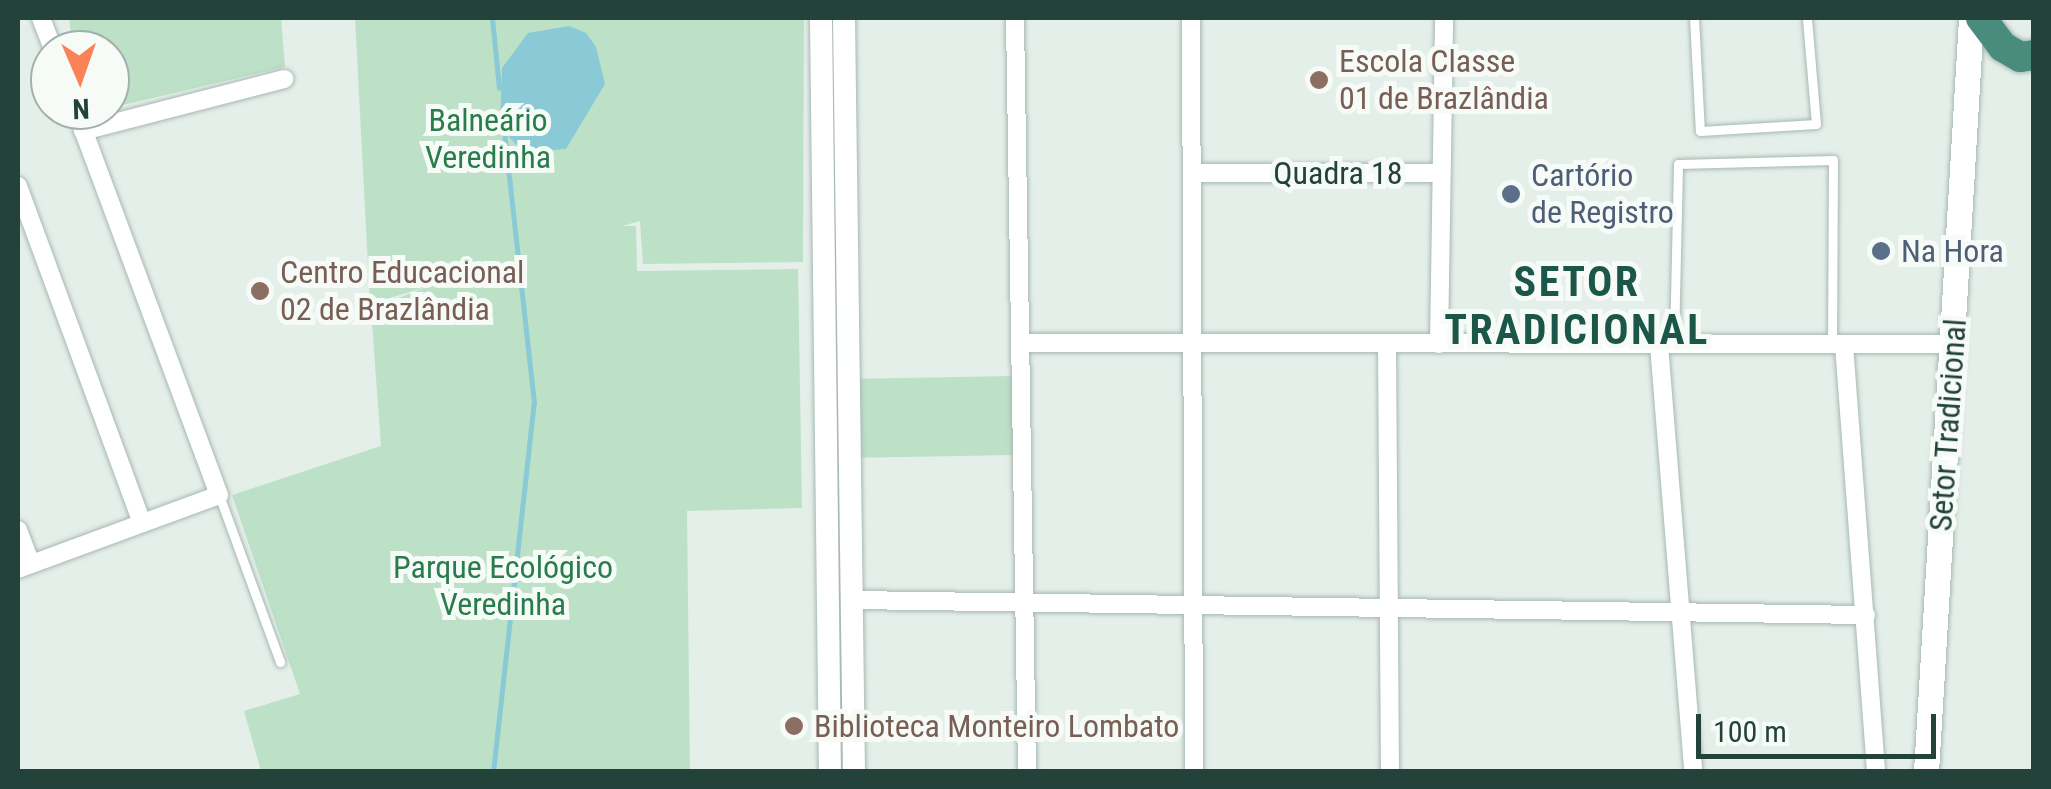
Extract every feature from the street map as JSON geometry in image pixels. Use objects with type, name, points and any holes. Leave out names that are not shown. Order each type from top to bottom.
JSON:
[{"type":"highway","points":[[1982,18],[2003,47],[2020,57],[2034,56]]},
{"type":"main road","name":"Setor Tradicional","points":[[1926,772],[1970,18]]},
{"type":"street","points":[[821,18],[833,151],[835,389],[823,424],[830,772]]},
{"type":"street","points":[[833,151],[844,18]]},
{"type":"street","points":[[1015,18],[1027,772]]},
{"type":"street","points":[[1191,18],[1194,772]]},
{"type":"street","points":[[1440,173],[1444,18]]},
{"type":"street","points":[[130,118],[284,79]]},
{"type":"street","points":[[18,530],[24,567],[219,494],[83,130]]},
{"type":"street","name":"Quadra 18","points":[[1192,172],[1440,173],[1439,344]]},
{"type":"street","points":[[18,186],[142,523]]},
{"type":"street","points":[[1022,343],[1953,344]]},
{"type":"street","points":[[1386,344],[1390,772]]},
{"type":"street","points":[[1666,345],[1678,613],[1693,772]]},
{"type":"street","points":[[1838,345],[1866,616],[1876,772]]},
{"type":"street","points":[[835,389],[848,424],[854,772]]},
{"type":"street","points":[[823,424],[835,415],[848,424]]},
{"type":"street","points":[[853,600],[1388,612],[1866,616]]},
{"type":"lane","points":[[1694,18],[1700,131],[1816,124],[1807,18]]},
{"type":"lane","points":[[1666,345],[1678,164],[1833,160],[1838,345]]},
{"type":"lane","points":[[219,494],[280,662]]},
{"type":"green space","points":[[69,18],[281,18],[285,67],[130,103],[130,30],[70,30]]},
{"type":"green space","name":"Parque Ecológico Veredinha","points":[[355,18],[804,18],[803,262],[643,264],[640,221],[622,226],[636,226],[637,271],[798,269],[802,508],[687,511],[690,771],[261,771],[244,711],[300,694],[232,495],[381,446],[371,309],[426,287],[370,304]]},
{"type":"green space","points":[[1012,376],[1013,455],[861,458],[860,379]]},
{"type":"water","points":[[569,26],[586,33],[596,47],[605,84],[566,149],[523,152],[500,127],[502,68],[528,33]]},
{"type":"waterway","points":[[492,18],[499,88]]},
{"type":"waterway","points":[[493,772],[534,403],[504,133]]},
{"type":"place","name":"Escola Classe 01 de Brazlândia","points":[[1319,80]]},
{"type":"place","name":"Cartório de Registro","points":[[1511,194]]},
{"type":"place","name":"Na Hora","points":[[1881,251]]},
{"type":"place","name":"Centro Educacional 02 de Brazlândia","points":[[260,291]]},
{"type":"place","name":"Biblioteca Monteiro Lombato","points":[[794,726]]},
{"type":"district","name":"SETOR TRADICIONAL","points":[[1577,306]]},
{"type":"park label","name":"Balneário Veredinha","points":[[488,140]]}]
